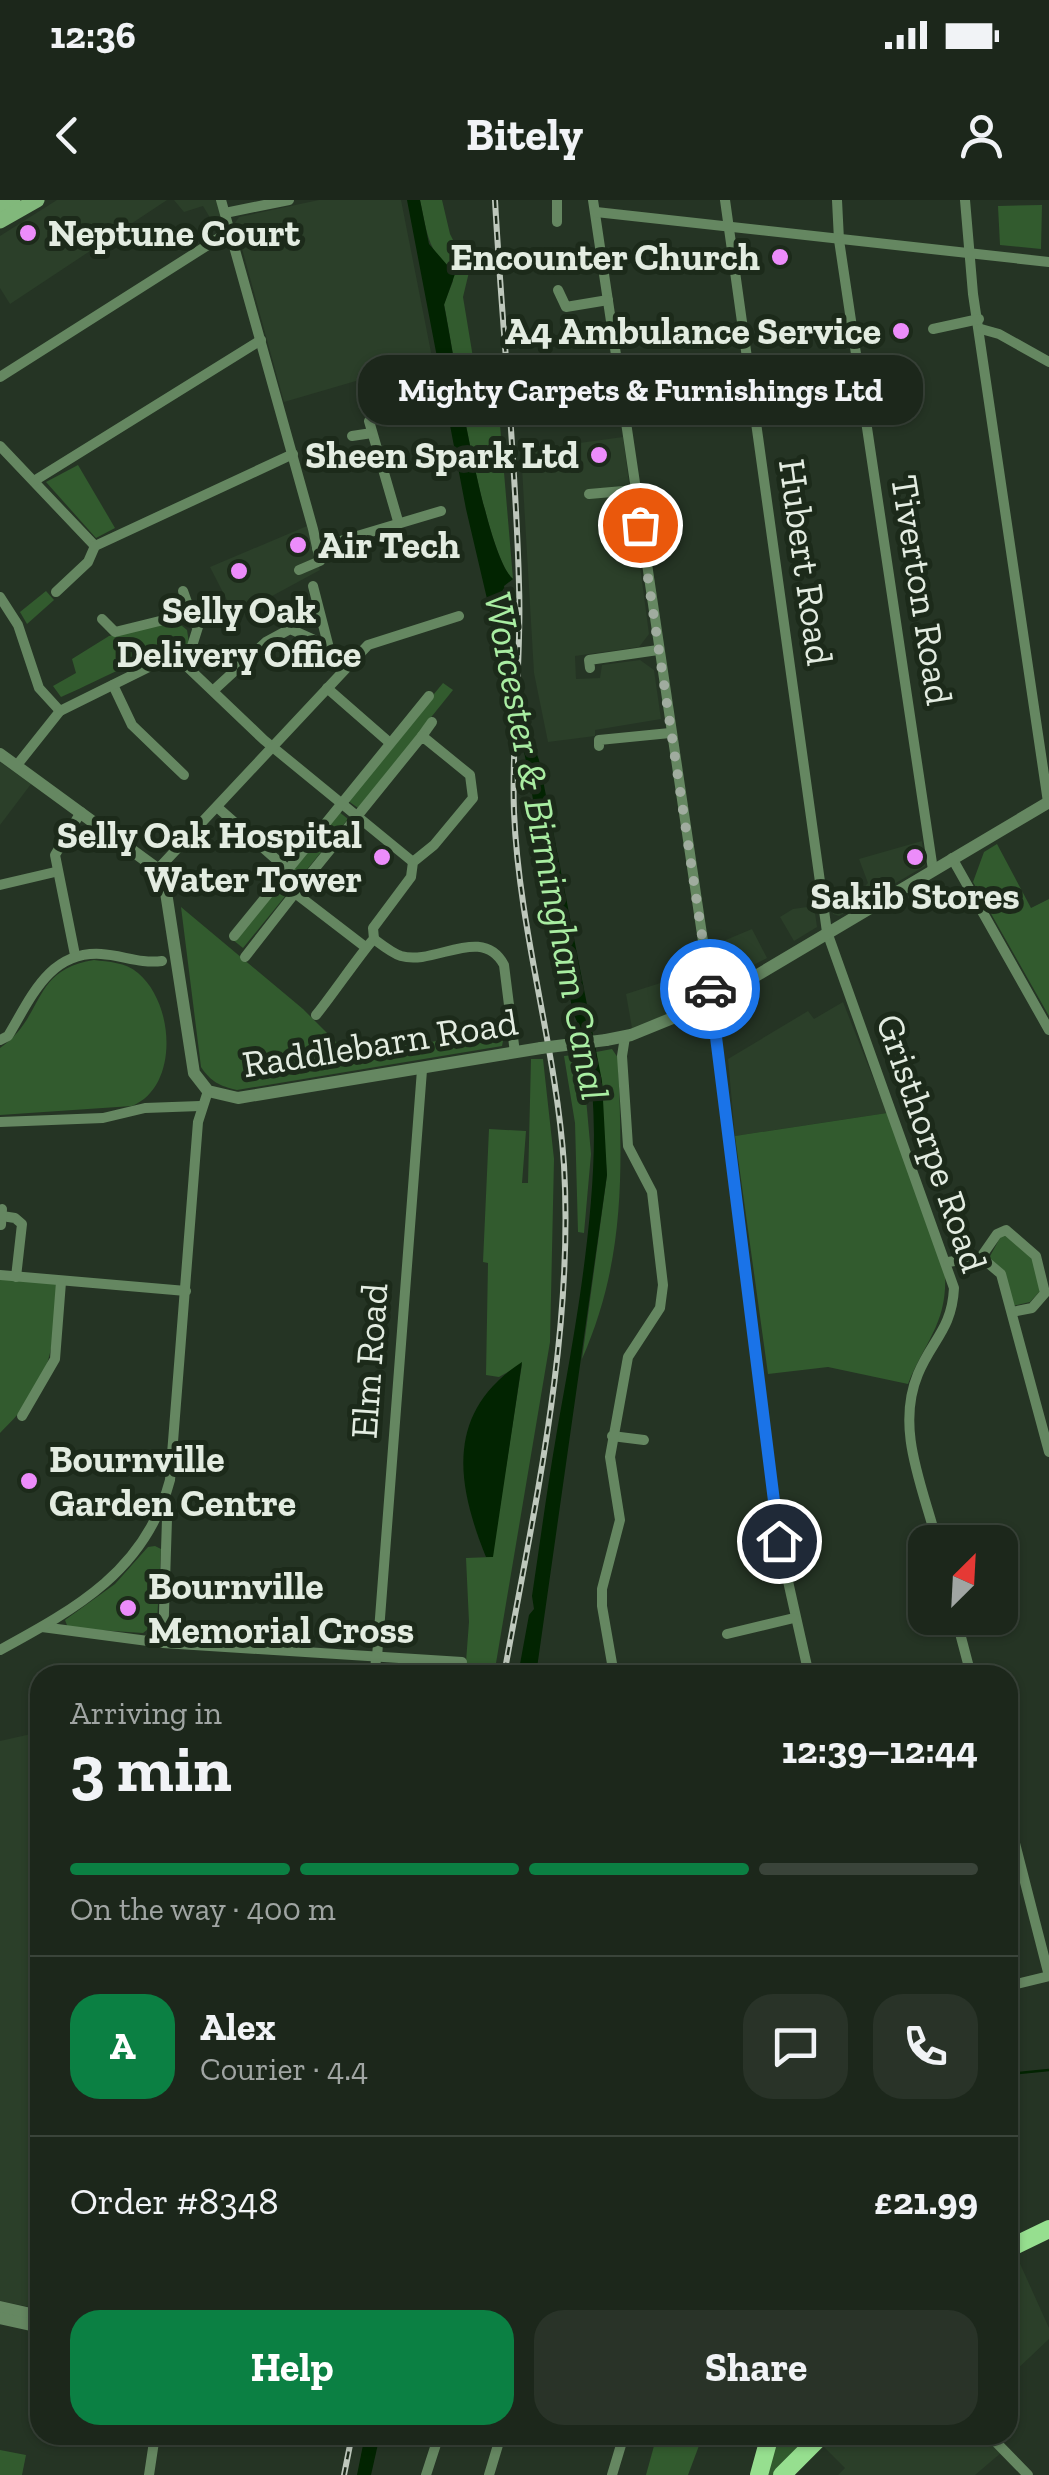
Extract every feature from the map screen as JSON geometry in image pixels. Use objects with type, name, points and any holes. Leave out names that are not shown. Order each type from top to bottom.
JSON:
[{"type":"main road","points":[[0,208],[13,200]]},
{"type":"main road","points":[[0,221],[37,200]]},
{"type":"main road","points":[[1018,2243],[1049,2228]]},
{"type":"main road","points":[[1018,2237],[1030,2236]]},
{"type":"main road","points":[[760,2474],[767,2445]]},
{"type":"main road","points":[[782,2475],[812,2445]]},
{"type":"street","points":[[221,200],[320,561],[299,570]]},
{"type":"street","points":[[225,213],[289,200]]},
{"type":"street","points":[[557,200],[557,222]]},
{"type":"street","name":"Hubert Road","points":[[725,200],[827,932]]},
{"type":"street","name":"Tiverton Road","points":[[837,200],[839,240],[934,870]]},
{"type":"street","points":[[965,200],[968,254],[1049,802]]},
{"type":"street","points":[[806,1665],[773,1499],[712,1002],[594,206],[729,227],[1049,262]]},
{"type":"street","points":[[0,377],[230,232]]},
{"type":"street","points":[[558,290],[566,307],[608,300]]},
{"type":"street","points":[[933,329],[980,324],[1049,362]]},
{"type":"street","points":[[34,481],[261,340]]},
{"type":"street","points":[[396,377],[404,410],[369,422],[398,522]]},
{"type":"street","points":[[570,383],[569,400],[621,389]]},
{"type":"street","points":[[352,436],[372,433]]},
{"type":"street","points":[[0,446],[95,546]]},
{"type":"street","points":[[56,592],[88,562],[95,546],[293,454]]},
{"type":"street","points":[[590,494],[636,490]]},
{"type":"street","points":[[317,548],[441,511]]},
{"type":"street","points":[[313,586],[329,648]]},
{"type":"street","points":[[183,591],[188,605],[184,615]]},
{"type":"street","points":[[0,597],[18,624],[40,688],[60,711]]},
{"type":"street","points":[[102,619],[115,632],[184,615]]},
{"type":"street","points":[[184,615],[198,626],[187,662]]},
{"type":"street","points":[[0,754],[158,868],[368,645],[459,616]]},
{"type":"street","points":[[215,689],[277,633],[290,630],[329,648],[347,664]]},
{"type":"street","points":[[590,668],[588,660],[658,650]]},
{"type":"street","points":[[17,766],[60,711],[170,658],[187,662],[273,748],[413,862]]},
{"type":"street","points":[[113,685],[132,725],[184,775]]},
{"type":"street","points":[[326,688],[390,743]]},
{"type":"street","points":[[234,936],[429,696]]},
{"type":"street","points":[[245,956],[432,722]]},
{"type":"street","points":[[599,746],[599,740],[670,733]]},
{"type":"street","points":[[422,736],[470,775],[473,798],[434,845],[413,862],[411,877],[372,928],[374,939],[402,956],[476,946],[496,954],[504,966],[516,1053]]},
{"type":"street","name":"Raddlebarn Road","points":[[158,868],[168,890],[194,1074],[208,1090],[238,1098],[625,1037],[712,1002],[1049,802]]},
{"type":"street","points":[[217,807],[286,869]]},
{"type":"street","points":[[75,955],[55,872],[57,845],[81,812]]},
{"type":"street","points":[[952,858],[1049,1030]]},
{"type":"street","points":[[0,884],[55,872]]},
{"type":"street","points":[[297,890],[364,946]]},
{"type":"street","name":"Gristhorpe Road","points":[[827,932],[948,1262],[953,1308],[941,1338],[918,1374],[907,1424],[933,1525]]},
{"type":"street","points":[[316,1015],[358,965],[364,946],[374,939]]},
{"type":"street","points":[[0,1040],[8,1036],[51,970],[75,955],[162,961]]},
{"type":"street","points":[[613,1665],[602,1589],[620,1520],[609,1474],[612,1436],[628,1357],[660,1308],[663,1284],[652,1192],[628,1146],[622,1056],[625,1037]]},
{"type":"street","name":"Elm Road","points":[[376,1665],[422,1070]]},
{"type":"street","points":[[0,1650],[101,1590],[144,1543],[163,1506],[170,1480],[200,1106],[208,1090]]},
{"type":"street","points":[[0,1122],[103,1118],[144,1108],[200,1106]]},
{"type":"street","points":[[2,1217],[15,1218],[22,1224],[16,1277]]},
{"type":"street","points":[[948,1262],[981,1257],[997,1234],[1006,1230],[1036,1256],[1044,1294],[1032,1308],[1012,1312]]},
{"type":"street","points":[[981,1257],[1001,1274],[1049,1452]]},
{"type":"street","points":[[0,1275],[186,1291]]},
{"type":"street","points":[[22,1416],[56,1359],[61,1282]]},
{"type":"street","points":[[612,1436],[646,1439]]},
{"type":"street","points":[[163,1506],[163,1643]]},
{"type":"street","points":[[727,1634],[794,1618]]},
{"type":"street","points":[[42,1627],[163,1643],[462,1662]]},
{"type":"street","points":[[960,1635],[968,1665]]},
{"type":"street","points":[[1018,1855],[1049,1976],[1018,1984]]},
{"type":"street","points":[[0,2307],[30,2314]]},
{"type":"street","points":[[0,2318],[30,2325]]},
{"type":"street","points":[[149,2475],[154,2445]]},
{"type":"street","points":[[426,2475],[436,2445]]},
{"type":"street","points":[[488,2475],[497,2445]]},
{"type":"street","points":[[612,2475],[621,2445]]},
{"type":"street","points":[[999,2445],[1028,2475]]},
{"type":"shaded area","points":[[57,200],[167,200],[10,304],[0,288],[0,236]]},
{"type":"shaded area","points":[[174,200],[217,200],[224,227],[218,231],[203,206],[184,212]]},
{"type":"shaded area","points":[[319,200],[401,200],[440,398],[419,403],[414,386],[404,388],[397,369],[284,402],[235,223],[239,217]]},
{"type":"shaded area","points":[[420,200],[442,200],[450,234],[469,272],[463,297],[482,412],[499,413],[513,579],[491,533],[463,406],[444,304],[453,281],[452,269],[432,247]]},
{"type":"shaded area","points":[[1042,205],[1041,249],[1000,245],[998,206]]},
{"type":"shaded area","points":[[623,437],[649,634],[639,647],[575,656],[576,679],[600,678],[602,665],[640,660],[654,670],[661,719],[595,730],[595,736],[548,742],[534,673],[521,451]]},
{"type":"shaded area","points":[[78,465],[115,528],[96,538],[46,482]]},
{"type":"shaded area","points":[[307,526],[320,570],[235,616],[210,567]]},
{"type":"shaded area","points":[[46,591],[54,600],[27,624],[20,612]]},
{"type":"shaded area","points":[[176,621],[187,630],[189,643],[184,653],[139,662],[61,697],[53,686],[76,673],[72,659],[109,636]]},
{"type":"shaded area","points":[[443,683],[453,690],[358,808],[347,800]]},
{"type":"shaded area","points":[[0,762],[31,784],[0,825]]},
{"type":"shaded area","points":[[338,811],[348,819],[243,948],[233,940]]},
{"type":"shaded area","points":[[922,841],[925,866],[839,916],[833,914],[830,902],[853,899],[868,883],[859,859]]},
{"type":"shaded area","points":[[997,844],[1031,908],[1049,899],[1049,1016],[973,882],[984,852]]},
{"type":"shaded area","points":[[814,906],[817,927],[794,941],[780,917],[793,909]]},
{"type":"shaded area","points":[[181,907],[303,1009],[342,1048],[369,1051],[505,1031],[502,1046],[237,1090],[221,1085],[201,1067]]},
{"type":"shaded area","points":[[752,929],[767,958],[717,985],[709,947]]},
{"type":"shaded area","points":[[94,960],[117,963],[138,973],[159,1004],[166,1044],[158,1082],[132,1106],[0,1115],[0,1048],[15,1035],[59,973]]},
{"type":"shaded area","points":[[701,970],[705,993],[698,1002],[632,1028],[626,994]]},
{"type":"shaded area","points":[[843,1002],[887,1113],[735,1136],[728,1059],[808,1011],[814,1019]]},
{"type":"shaded area","points":[[612,1049],[618,1058],[618,1211],[607,1284],[582,1359],[607,1175],[596,1052]]},
{"type":"shaded area","points":[[582,1054],[591,1154],[584,1233],[578,1232],[575,1123],[564,1056]]},
{"type":"shaded area","points":[[531,1059],[543,1059],[554,1159],[550,1342],[496,1665],[466,1665],[469,1622],[466,1558],[492,1557],[522,1364],[499,1377],[486,1375],[488,1263],[483,1262],[489,1129],[526,1131],[522,1183],[528,1183]]},
{"type":"shaded area","points":[[887,1113],[945,1271],[943,1304],[934,1330],[908,1384],[828,1367],[768,1374],[735,1136]]},
{"type":"shaded area","points":[[1008,1235],[1033,1258],[1041,1290],[1030,1302],[1013,1306],[1004,1272],[989,1258],[1001,1236]]},
{"type":"shaded area","points":[[0,1278],[58,1284],[47,1365],[30,1398],[0,1433]]},
{"type":"shaded area","points":[[148,1547],[161,1549],[157,1622],[143,1633],[68,1628],[65,1620],[115,1584]]},
{"type":"shaded area","points":[[30,1734],[30,2307],[0,2301],[0,1741]]},
{"type":"shaded area","points":[[1018,2259],[1049,2328],[1049,2339],[1018,2368]]},
{"type":"shaded area","points":[[654,2445],[699,2445],[688,2475],[646,2475]]},
{"type":"shaded area","points":[[776,2445],[806,2445],[777,2475],[766,2475]]},
{"type":"shaded area","points":[[995,2445],[1002,2452],[975,2475],[838,2475],[845,2468],[824,2447]]},
{"type":"shaded area","points":[[0,2450],[26,2455],[22,2475],[0,2475]]},
{"type":"water","name":"Worcester & Birmingham Canal","points":[[407,200],[420,200],[429,244],[455,274],[444,305],[481,494],[491,533],[513,579],[504,586],[522,696],[539,760],[602,1081],[607,1175],[537,1665],[520,1665],[529,1615],[534,1609],[532,1596],[582,1281],[593,1160],[593,1104],[587,1054],[573,1013],[509,671],[499,650],[466,509]]},
{"type":"water","points":[[522,1362],[493,1557],[486,1557],[468,1502],[464,1450],[469,1426],[480,1403],[497,1382]]},
{"type":"water","points":[[363,2445],[378,2445],[371,2475],[357,2475]]},
{"type":"pier","points":[[515,640],[525,699],[523,747],[512,712]]},
{"type":"waterway","points":[[1018,2073],[1049,2070]]},
{"type":"railway","points":[[495,200],[519,585],[514,756],[517,857],[560,1121],[566,1229],[549,1421],[506,1665]]},
{"type":"railway","points":[[344,2475],[350,2445]]},
{"type":"way so far","points":[[640,525],[710,989]]},
{"type":"place","name":"Neptune Court","points":[[28,233]]},
{"type":"place","name":"Encounter Church","points":[[780,257]]},
{"type":"place","name":"A4 Ambulance Service","points":[[901,331]]},
{"type":"place","name":"Sheen Spark Ltd","points":[[599,455]]},
{"type":"place","name":"Mighty Carpets & Furnishings Ltd","points":[[640,525]]},
{"type":"place","name":"Air Tech","points":[[298,545]]},
{"type":"place","name":"Selly Oak Delivery Office","points":[[239,571]]},
{"type":"place","name":"Selly Oak Hospital Water Tower","points":[[382,857]]},
{"type":"place","name":"Sakib Stores","points":[[915,857]]},
{"type":"place","name":"Bournville Garden Centre","points":[[29,1481]]},
{"type":"place","name":"Bournville Memorial Cross","points":[[128,1608]]},
{"type":"route","points":[[710,989],[779,1541]]}]
